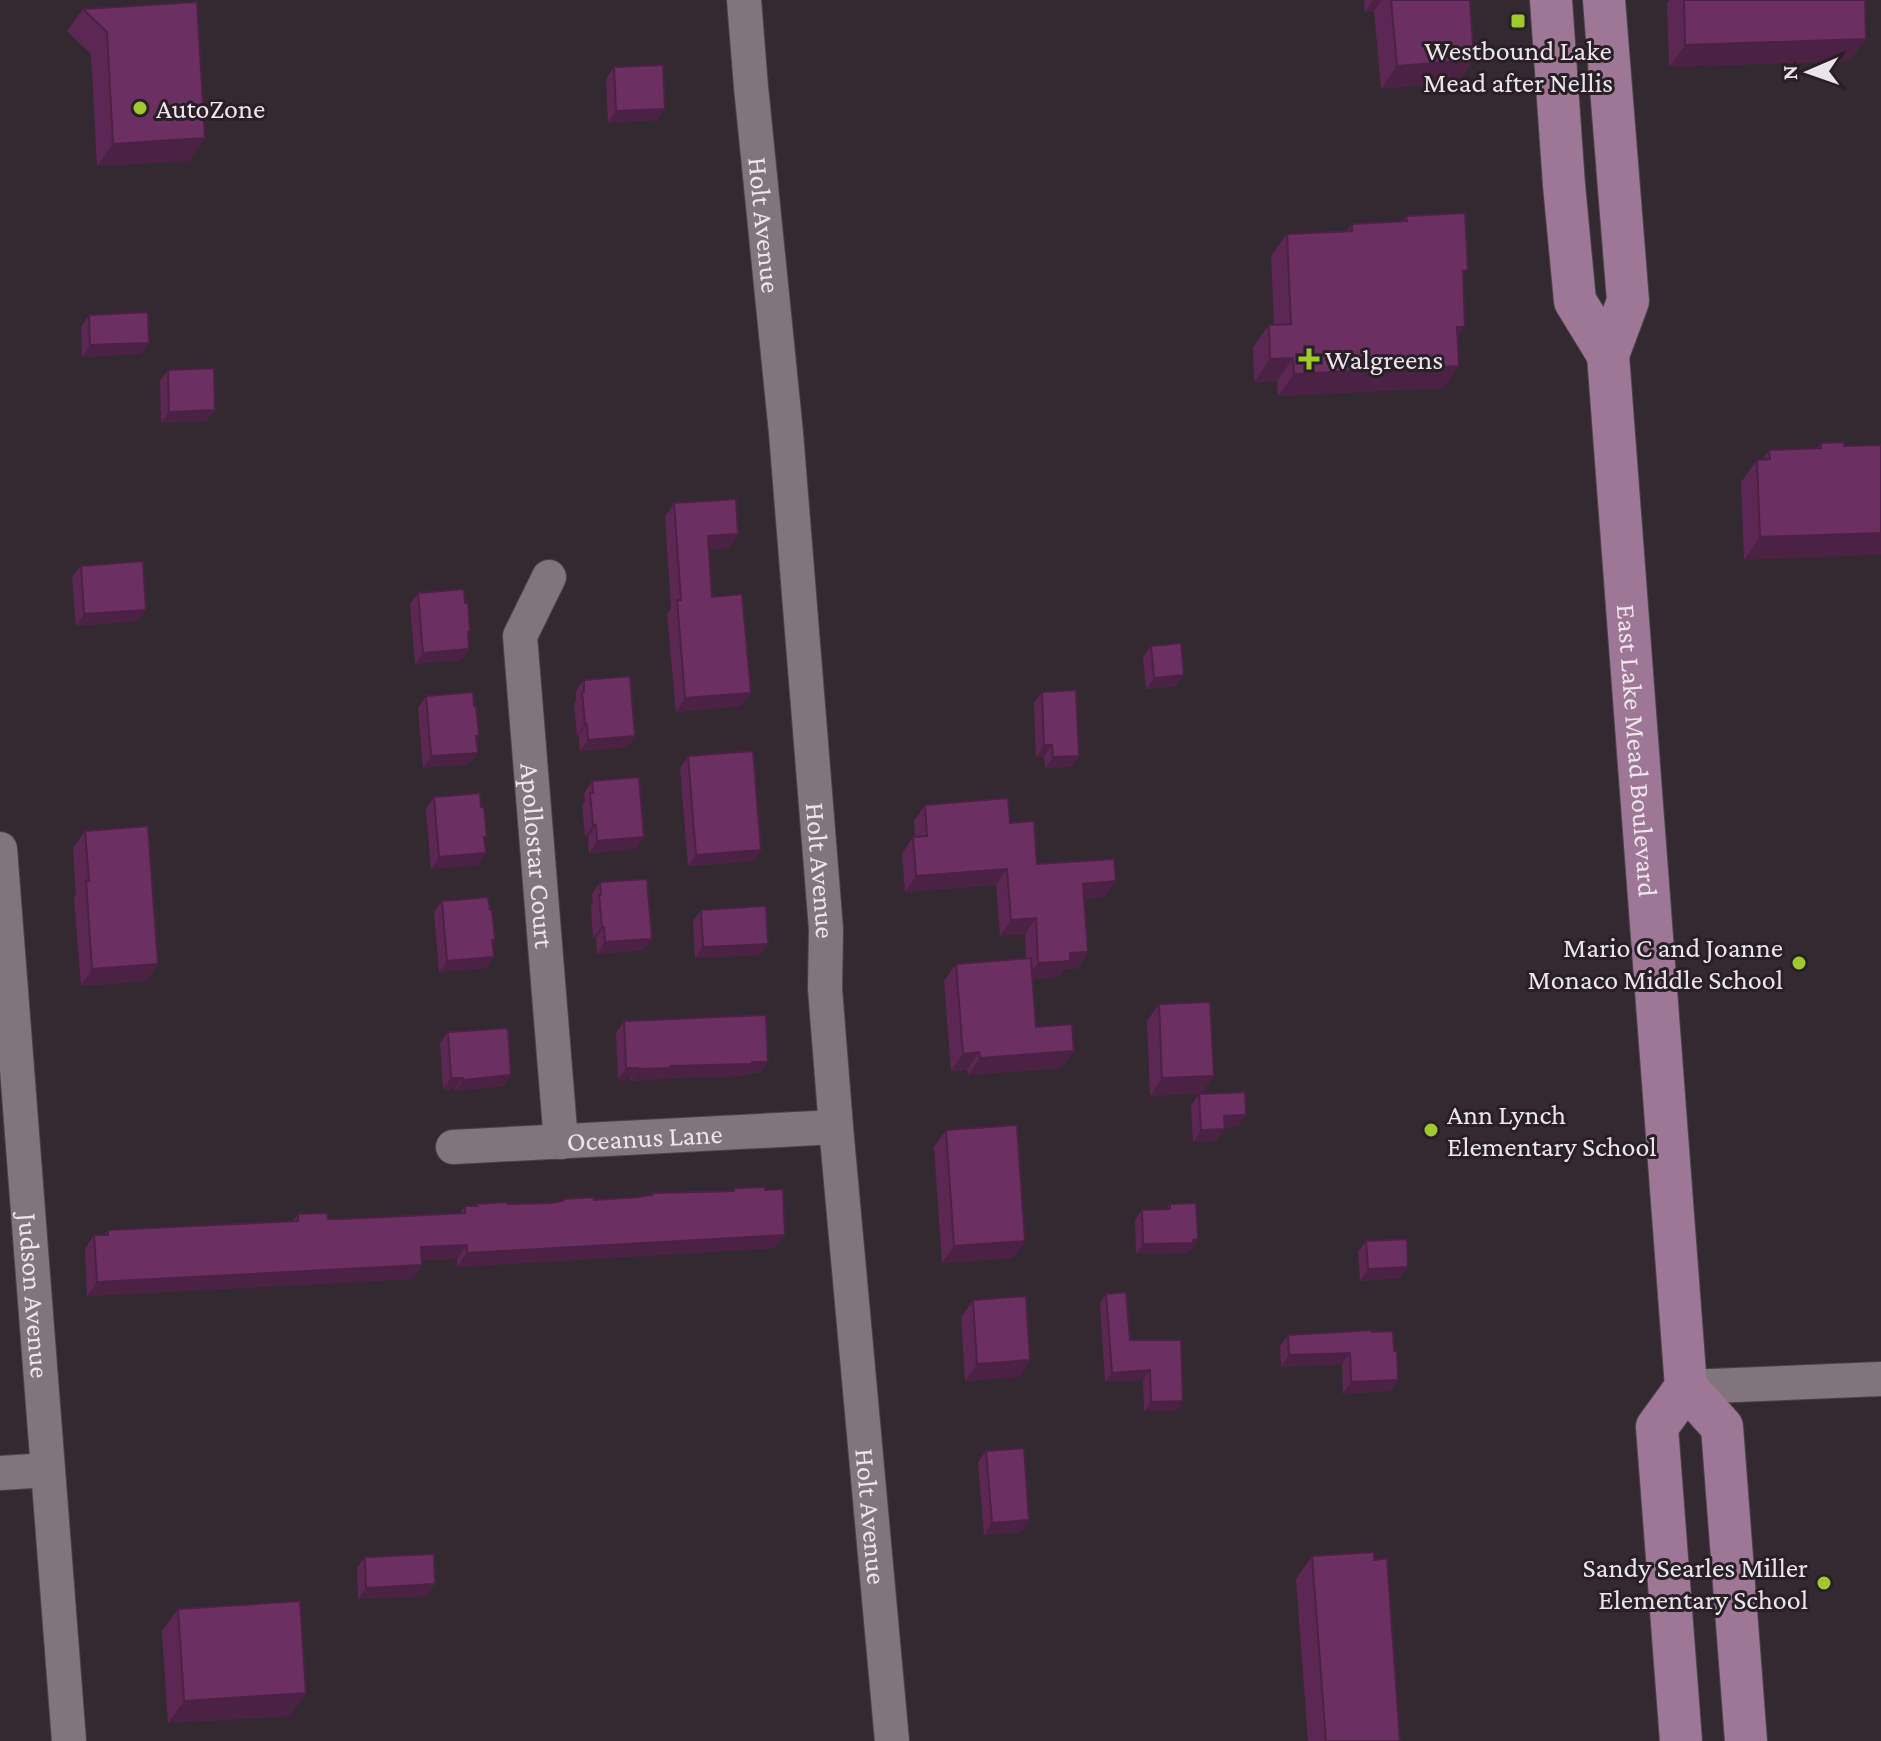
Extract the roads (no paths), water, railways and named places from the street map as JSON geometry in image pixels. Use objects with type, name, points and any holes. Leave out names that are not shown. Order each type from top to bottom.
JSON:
[{"type":"main road","name":"East Lake Mead Boulevard","points":[[1551,0],[1575,301],[1608,355]]},
{"type":"main road","name":"East Lake Mead Boulevard","points":[[1604,0],[1628,301],[1608,355],[1686,1387]]},
{"type":"main road","points":[[1681,1741],[1657,1427],[1686,1387],[1722,1427],[1746,1741]]},
{"type":"main road","points":[[1676,1676],[1710,1741]]},
{"type":"street","name":"Holt Avenue","points":[[744,0],[786,433],[822,869],[826,929],[825,989],[836,1127],[892,1741]]},
{"type":"street","name":"Apollostar Court","points":[[549,577],[520,636],[561,1142]]},
{"type":"street","name":"Judson Avenue","points":[[0,849],[69,1741]]},
{"type":"street","name":"Oceanus Lane","points":[[453,1147],[836,1127]]},
{"type":"street","points":[[1686,1387],[1881,1379]]},
{"type":"street","points":[[0,1473],[48,1470]]},
{"type":"place","name":"Westbound Lake Mead after Nellis","points":[[1518,21]]},
{"type":"place","name":"AutoZone","points":[[140,108]]},
{"type":"place","name":"Walgreens","points":[[1309,359]]},
{"type":"place","name":"Mario C and Joanne Monaco Middle School","points":[[1799,963]]},
{"type":"place","name":"Ann Lynch Elementary School","points":[[1431,1130]]},
{"type":"place","name":"Sandy Searles Miller Elementary School","points":[[1824,1583]]}]
